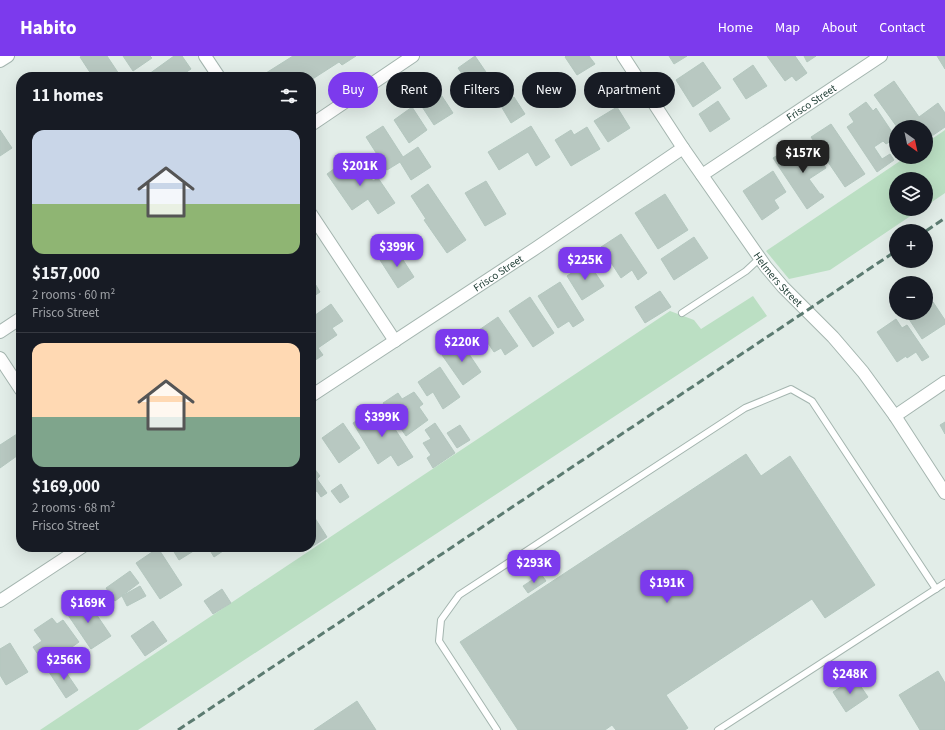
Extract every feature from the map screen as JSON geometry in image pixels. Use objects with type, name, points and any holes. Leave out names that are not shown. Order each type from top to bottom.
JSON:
[{"type":"street","points":[[0,61],[8,56]]},
{"type":"street","points":[[205,56],[216,72]]},
{"type":"street","points":[[316,122],[413,56]]},
{"type":"street","name":"Helmers Street","points":[[623,56],[683,148],[760,258],[783,287],[833,337],[862,372],[895,416],[945,493]]},
{"type":"street","name":"Frisco Street","points":[[702,175],[881,56]]},
{"type":"street","name":"Frisco Street","points":[[316,393],[536,248],[683,148]]},
{"type":"street","points":[[316,222],[395,341]]},
{"type":"street","points":[[0,332],[16,321]]},
{"type":"street","points":[[0,358],[16,382]]},
{"type":"street","points":[[895,416],[945,382]]},
{"type":"street","points":[[0,601],[74,552]]},
{"type":"lane","points":[[682,313],[746,271],[760,258]]},
{"type":"lane","points":[[497,730],[439,641],[441,620],[459,595],[745,408],[791,389],[812,401],[936,590]]},
{"type":"lane","points":[[718,730],[945,584]]},
{"type":"green space","points":[[945,130],[945,193],[933,201],[933,172],[889,172],[889,216],[911,216],[899,224],[889,224],[889,230],[830,270],[789,279],[766,251],[896,164],[933,164],[933,138]]},
{"type":"green space","points":[[753,296],[767,316],[138,730],[40,730],[308,552],[316,552],[316,546],[670,311],[694,320],[701,329]]},
{"type":"building","points":[[107,56],[118,72],[90,72],[80,57]]},
{"type":"building","points":[[123,56],[150,56],[152,58],[133,71]]},
{"type":"building","points":[[174,56],[182,56],[191,69],[186,72],[152,72]]},
{"type":"building","points":[[293,56],[356,56],[342,65],[339,62],[316,77],[316,72],[268,72]]},
{"type":"building","points":[[475,56],[486,72],[461,72],[458,68]]},
{"type":"building","points":[[589,56],[595,64],[577,75],[565,57]]},
{"type":"building","points":[[669,56],[687,56],[674,64]]},
{"type":"building","points":[[767,56],[795,56],[807,73],[796,81],[792,76],[785,81]]},
{"type":"building","points":[[804,56],[816,56],[807,62]]},
{"type":"building","points":[[937,56],[945,56],[945,69]]},
{"type":"building","points":[[703,62],[721,88],[693,107],[676,80]]},
{"type":"building","points":[[753,65],[767,86],[746,99],[733,79]]},
{"type":"building","points":[[894,81],[919,117],[938,103],[945,113],[945,127],[933,135],[933,120],[892,120],[874,95]]},
{"type":"building","points":[[442,96],[453,113],[434,125],[423,108],[442,108]]},
{"type":"building","points":[[514,97],[525,114],[511,123],[502,108],[514,108]]},
{"type":"building","points":[[718,101],[730,119],[710,132],[699,114]]},
{"type":"building","points":[[866,102],[873,111],[876,108],[889,128],[889,142],[886,144],[883,141],[874,147],[882,159],[889,155],[889,164],[877,172],[847,127],[854,122],[849,114]]},
{"type":"building","points":[[413,108],[427,130],[409,143],[394,120]]},
{"type":"building","points":[[618,108],[630,128],[608,142],[594,121]]},
{"type":"building","points":[[831,124],[865,174],[845,187],[811,137]]},
{"type":"building","points":[[383,126],[403,157],[418,147],[431,167],[411,180],[400,162],[387,170],[366,137]]},
{"type":"building","points":[[531,126],[550,157],[536,166],[528,152],[499,170],[488,152]]},
{"type":"building","points":[[587,127],[600,149],[571,166],[555,140],[571,130],[574,135]]},
{"type":"building","points":[[0,130],[12,148],[0,156]]},
{"type":"building","points":[[812,145],[826,168],[809,179],[824,197],[807,209],[773,158],[781,153],[786,160],[804,148],[805,150]]},
{"type":"building","points":[[346,160],[352,169],[361,163],[373,181],[378,178],[395,203],[378,214],[368,199],[352,210],[327,174]]},
{"type":"building","points":[[773,171],[786,192],[774,200],[779,208],[762,220],[743,191]]},
{"type":"building","points":[[486,181],[506,214],[485,226],[465,193]]},
{"type":"building","points":[[428,184],[466,240],[447,253],[424,220],[426,219],[411,196]]},
{"type":"building","points":[[665,194],[688,230],[658,249],[635,213]]},
{"type":"building","points":[[621,234],[647,273],[638,280],[632,270],[621,278],[601,247]]},
{"type":"building","points":[[694,237],[708,258],[674,280],[661,259]]},
{"type":"building","points":[[396,249],[414,277],[398,288],[380,260]]},
{"type":"building","points":[[588,262],[604,286],[582,300],[567,276]]},
{"type":"building","points":[[560,282],[584,320],[573,327],[569,321],[558,328],[538,296]]},
{"type":"building","points":[[316,285],[320,292],[316,295]]},
{"type":"building","points":[[660,291],[671,307],[645,323],[635,307]]},
{"type":"building","points":[[530,297],[554,333],[533,347],[509,311]]},
{"type":"building","points":[[933,302],[945,320],[945,324],[922,339],[910,320],[933,320]]},
{"type":"building","points":[[331,304],[343,321],[332,328],[337,335],[318,348],[323,355],[316,360],[316,314]]},
{"type":"building","points":[[498,317],[518,346],[505,355],[501,348],[494,352],[479,330]]},
{"type":"building","points":[[897,320],[902,328],[907,325],[929,357],[922,361],[916,352],[897,362],[877,332]]},
{"type":"building","points":[[461,342],[481,372],[463,385],[442,355]]},
{"type":"building","points":[[440,367],[460,397],[443,409],[433,392],[427,396],[418,382]]},
{"type":"building","points":[[414,392],[423,404],[419,407],[428,420],[406,436],[383,403],[398,393],[402,399]]},
{"type":"building","points":[[380,406],[413,457],[398,466],[391,455],[378,464],[353,423]]},
{"type":"building","points":[[945,422],[945,434],[940,425]]},
{"type":"building","points":[[343,423],[360,448],[339,463],[322,438]]},
{"type":"building","points":[[435,423],[455,453],[433,468],[427,458],[431,455],[423,443],[431,439],[425,430]]},
{"type":"building","points":[[460,425],[470,440],[457,448],[447,433]]},
{"type":"building","points":[[16,435],[16,457],[0,468],[0,445]]},
{"type":"building","points":[[746,454],[761,476],[790,456],[875,585],[825,618],[812,599],[666,695],[688,728],[685,730],[616,730],[612,725],[605,730],[518,730],[460,642]]},
{"type":"building","points":[[316,471],[320,476],[317,479],[327,493],[321,497],[316,492]]},
{"type":"building","points":[[341,484],[349,497],[340,503],[331,491]]},
{"type":"building","points":[[316,520],[327,537],[316,544]]},
{"type":"building","points":[[152,552],[161,552],[182,585],[160,599],[136,563]]},
{"type":"building","points":[[174,552],[192,552],[179,560]]},
{"type":"building","points":[[211,552],[222,552],[214,557]]},
{"type":"building","points":[[130,571],[139,583],[115,601],[106,588]]},
{"type":"building","points":[[541,574],[546,581],[528,593],[523,586]]},
{"type":"building","points":[[140,586],[146,596],[127,606],[122,596]]},
{"type":"building","points":[[222,589],[231,603],[213,614],[204,601]]},
{"type":"building","points":[[86,599],[111,636],[91,649],[66,612]]},
{"type":"building","points":[[52,618],[57,624],[63,620],[79,642],[58,657],[52,647],[39,656],[33,647],[42,641],[34,630]]},
{"type":"building","points":[[153,621],[167,641],[145,656],[131,636]]},
{"type":"building","points":[[10,643],[28,672],[6,685],[0,675],[0,649]]},
{"type":"building","points":[[61,665],[78,690],[66,698],[49,672]]},
{"type":"building","points":[[938,671],[945,683],[945,730],[920,730],[899,695]]},
{"type":"building","points":[[855,678],[868,697],[846,712],[833,692]]},
{"type":"building","points":[[357,701],[376,730],[314,730]]},
{"type":"railway","points":[[933,226],[945,218]]},
{"type":"railway","points":[[178,730],[889,256]]}]
